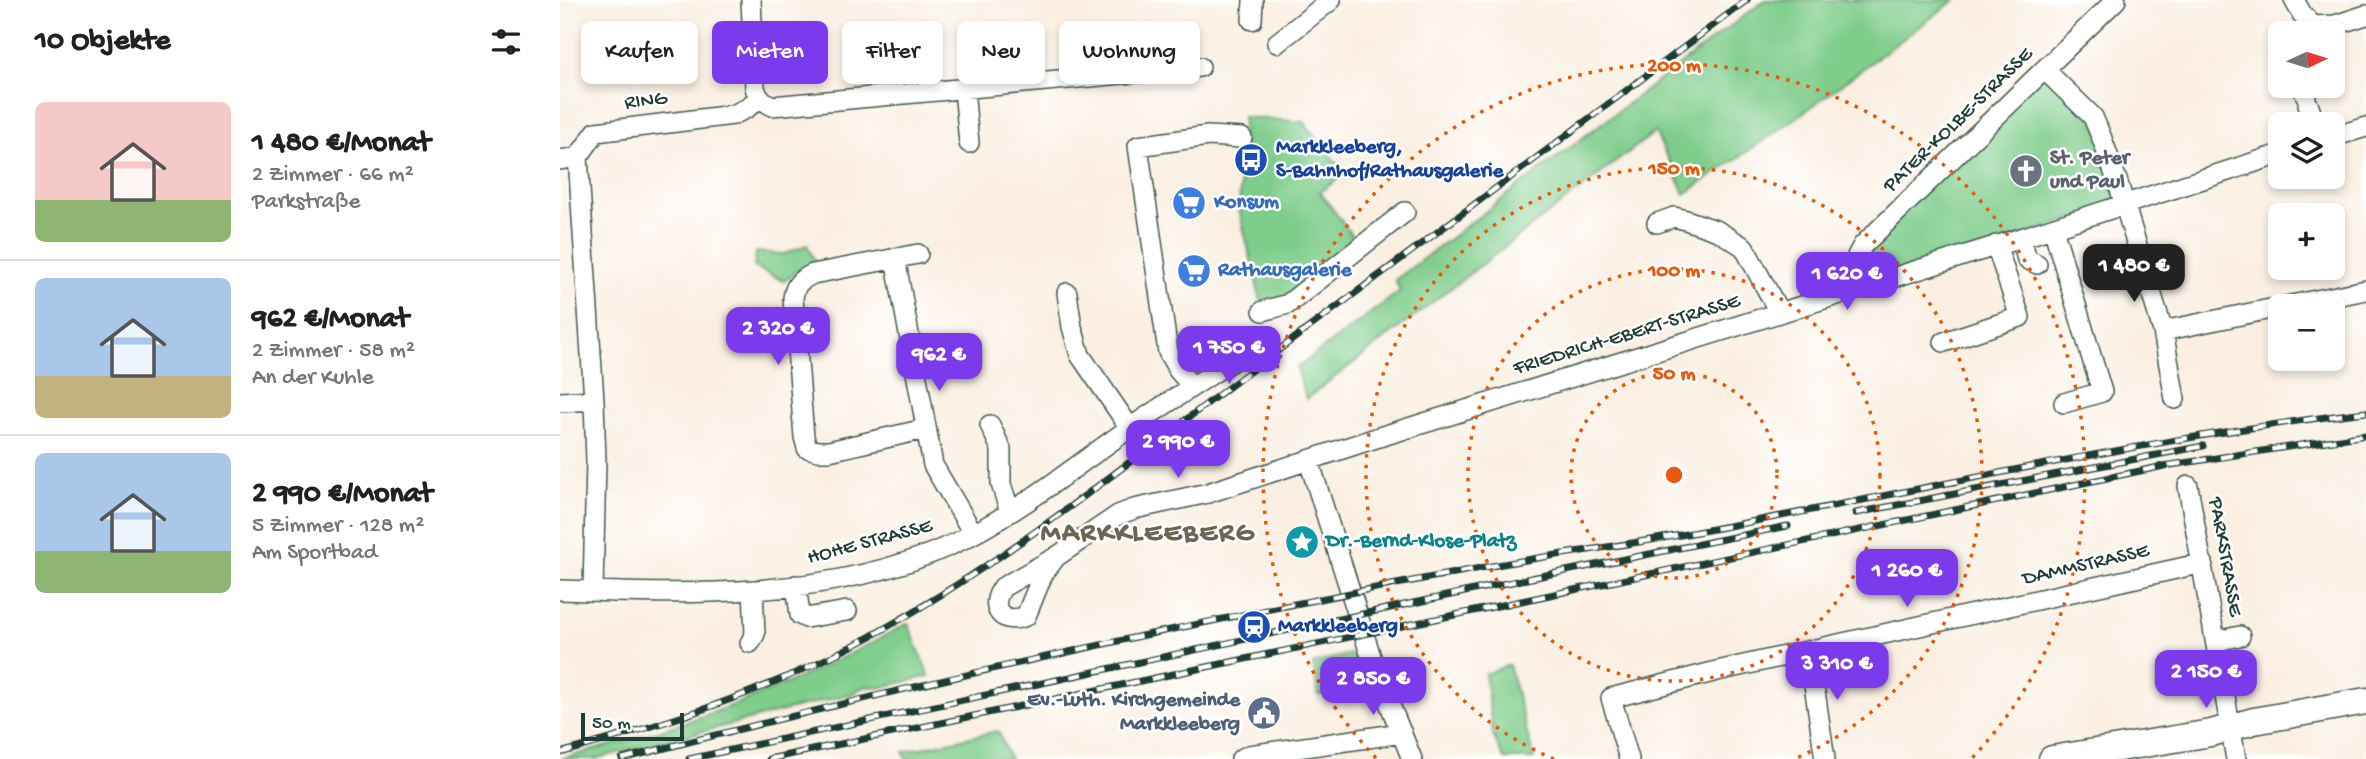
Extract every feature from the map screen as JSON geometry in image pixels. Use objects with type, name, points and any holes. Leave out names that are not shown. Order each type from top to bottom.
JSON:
[{"type":"main road","points":[[2052,759],[2366,701]]},
{"type":"street","points":[[751,0],[753,72],[759,98],[772,106],[1059,80]]},
{"type":"street","points":[[1252,20],[1253,0]]},
{"type":"street","points":[[1277,43],[1331,0]]},
{"type":"street","name":"PATER-KOLBE-STRASSE","points":[[1865,285],[1857,258],[1863,245],[2116,0]]},
{"type":"street","points":[[2294,0],[2306,21]]},
{"type":"street","points":[[2345,22],[2366,15]]},
{"type":"street","points":[[2045,70],[2093,117],[2163,331],[2175,399]]},
{"type":"street","points":[[964,89],[969,143]]},
{"type":"street","name":"RING","points":[[593,592],[596,462],[594,400],[569,159],[596,132],[733,115],[759,98]]},
{"type":"street","points":[[2345,133],[2366,127]]},
{"type":"street","points":[[1192,386],[1178,370],[1168,352],[1138,146],[1208,136],[1242,138]]},
{"type":"street","name":"FRIEDRICH-EBERT-STRASSE","points":[[1056,557],[1118,515],[1134,509],[1208,494],[1779,312],[2053,228],[2268,157]]},
{"type":"street","points":[[1263,311],[1288,304],[1405,212]]},
{"type":"street","points":[[1657,223],[1674,217],[1686,220],[1718,231],[1744,247],[1779,312]]},
{"type":"street","points":[[2053,228],[2102,392],[2064,403]]},
{"type":"street","points":[[2021,238],[2027,259],[2037,264]]},
{"type":"street","points":[[1944,342],[2020,317],[1996,245]]},
{"type":"street","points":[[918,254],[813,274],[794,286],[793,298],[803,437],[807,448],[818,451],[925,429]]},
{"type":"street","points":[[895,258],[933,465],[973,533]]},
{"type":"street","points":[[2345,294],[2366,290]]},
{"type":"street","points":[[1067,293],[1080,355],[1130,428]]},
{"type":"street","points":[[2163,331],[2268,309]]},
{"type":"street","name":"HOHE STRASSE","points":[[560,590],[694,594],[753,590],[833,580],[909,560],[951,545],[1010,512],[1257,344]]},
{"type":"street","points":[[560,402],[594,400]]},
{"type":"street","points":[[990,425],[1001,449],[1001,484],[1010,512]]},
{"type":"street","points":[[1308,461],[1368,649],[1412,759]]},
{"type":"street","name":"PARKSTRASSE","points":[[2188,486],[2236,759]]},
{"type":"street","name":"DAMMSTRASSE","points":[[1629,759],[1611,698],[1717,671],[2203,563]]},
{"type":"street","points":[[796,585],[800,615],[806,618],[847,611]]},
{"type":"street","points":[[750,643],[755,634],[753,590]]},
{"type":"street","points":[[2216,641],[2239,636]]},
{"type":"street","points":[[1809,652],[1825,759]]},
{"type":"street","points":[[1247,758],[1402,733]]},
{"type":"green space","points":[[1765,0],[1955,0],[1799,116],[1685,194],[1655,132],[1306,399],[1297,368],[1400,291],[1395,280]]},
{"type":"green space","points":[[2045,70],[2093,117],[2123,203],[1865,285],[1863,245]]},
{"type":"green space","points":[[1243,117],[1304,122],[1345,174],[1320,192],[1360,246],[1263,311],[1239,209]]},
{"type":"green space","points":[[807,245],[818,267],[800,270],[784,281],[754,267],[756,252],[784,254]]},
{"type":"green space","points":[[908,623],[929,676],[879,688],[866,687],[854,693],[595,759],[560,759],[652,733],[738,703],[823,667]]},
{"type":"green space","points":[[1368,649],[1380,680],[1351,693],[1350,690],[1318,695],[1313,664]]},
{"type":"green space","points":[[1509,665],[1534,759],[1504,759],[1493,735],[1485,674]]},
{"type":"green space","points":[[998,731],[1010,759],[906,759],[903,752]]},
{"type":"railway","points":[[560,753],[675,719],[788,676],[860,642],[964,580],[1063,512],[1747,0]]},
{"type":"railway","points":[[622,759],[836,705],[1052,656],[1377,588],[1512,562],[1697,532],[2198,436],[2366,412]]},
{"type":"railway","points":[[769,759],[2164,466],[2366,435]]},
{"type":"railway","points":[[1856,513],[2203,446]]},
{"type":"railway","points":[[689,759],[1497,585],[1788,526]]},
{"type":"place","name":"Markkleeberg, S-Bahnhof/Rathausgalerie","points":[[1251,160]]},
{"type":"place","name":"St. Peter und Paul","points":[[2026,171]]},
{"type":"place","name":"Konsum","points":[[1189,203]]},
{"type":"place","name":"Rathausgalerie","points":[[1194,271]]},
{"type":"place","name":"Dr.-Bernd-Klose-Platz","points":[[1302,542]]},
{"type":"place","name":"Markkleeberg","points":[[1254,627]]},
{"type":"place","name":"Ev.-Luth. Kirchgemeinde Markkleeberg","points":[[1264,713]]},
{"type":"district","name":"MARKKLEEBERG","points":[[1148,534]]}]
